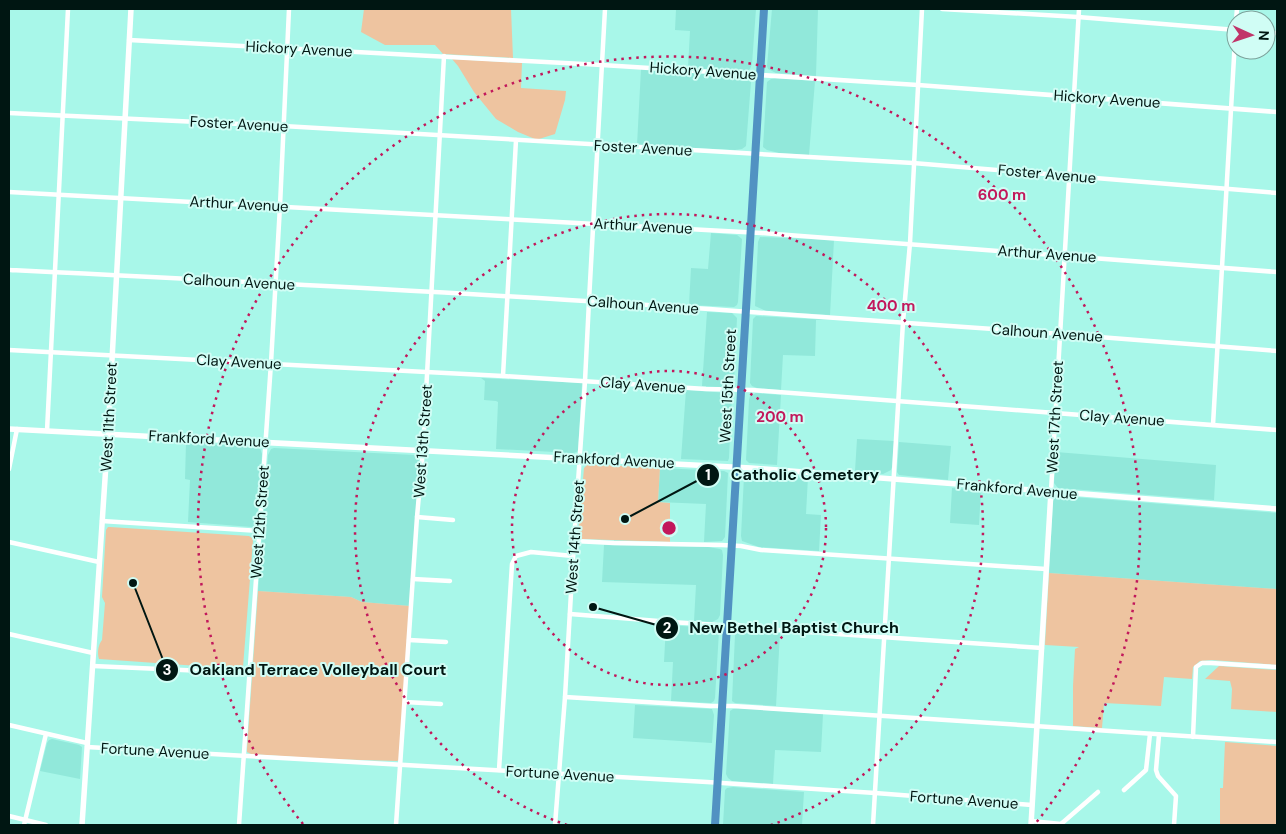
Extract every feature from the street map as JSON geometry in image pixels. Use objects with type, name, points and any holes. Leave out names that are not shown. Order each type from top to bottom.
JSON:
[{"type":"highway","name":"West 15th Street","points":[[715,825],[764,9]]},
{"type":"main road","name":"West 11th Street","points":[[82,825],[108,434],[131,9]]},
{"type":"main road","name":"Frankford Avenue","points":[[9,429],[737,467],[1277,509]]},
{"type":"main road","name":"West 17th Street","points":[[1031,823],[1051,492]]},
{"type":"street","points":[[47,431],[68,9]]},
{"type":"street","name":"West 12th Street","points":[[239,825],[271,363],[289,9]]},
{"type":"street","name":"West 14th Street","points":[[555,825],[585,381],[605,9]]},
{"type":"street","points":[[873,825],[910,243],[922,9]]},
{"type":"street","points":[[942,9],[1078,17],[1226,29]]},
{"type":"street","name":"West 17th Street","points":[[1051,492],[1079,9]]},
{"type":"street","name":"Hickory Avenue","points":[[129,40],[602,64],[1074,96],[1277,112]]},
{"type":"street","name":"West 13th Street","points":[[396,825],[423,450],[444,56]]},
{"type":"street","points":[[1213,425],[1234,60]]},
{"type":"street","name":"Foster Avenue","points":[[9,113],[283,126],[913,163],[1277,192]]},
{"type":"street","points":[[503,376],[516,140]]},
{"type":"street","name":"Arthur Avenue","points":[[9,192],[750,232],[1277,272]]},
{"type":"street","name":"Calhoun Avenue","points":[[9,270],[588,301],[1277,350]]},
{"type":"street","name":"Clay Avenue","points":[[9,350],[741,390],[1277,430]]},
{"type":"street","points":[[9,469],[18,430]]},
{"type":"street","points":[[417,518],[453,520]]},
{"type":"street","points":[[102,521],[259,531]]},
{"type":"street","points":[[574,541],[732,545],[761,550],[1046,569]]},
{"type":"street","points":[[9,542],[99,562]]},
{"type":"street","points":[[499,770],[512,564],[516,556],[531,552],[573,556]]},
{"type":"street","points":[[413,579],[450,581]]},
{"type":"street","points":[[570,614],[1042,648]]},
{"type":"street","points":[[9,634],[93,653]]},
{"type":"street","points":[[409,640],[446,642]]},
{"type":"street","points":[[1193,737],[1196,667],[1202,663],[1276,667]]},
{"type":"street","points":[[93,666],[249,673]]},
{"type":"street","points":[[565,698],[733,706],[1277,742]]},
{"type":"street","points":[[405,702],[441,704]]},
{"type":"street","name":"Fortune Avenue","points":[[9,725],[87,745],[243,756],[718,783],[1032,805]]},
{"type":"street","points":[[24,823],[46,734]]},
{"type":"street","points":[[1124,790],[1146,770],[1150,734]]},
{"type":"street","points":[[1160,735],[1156,770],[1158,776],[1176,796],[1174,825]]},
{"type":"street","points":[[1031,823],[1062,824],[1098,792]]},
{"type":"street","points":[[9,816],[24,823],[46,825]]},
{"type":"shaded area","points":[[364,9],[511,9],[513,58],[443,54],[435,45],[385,45],[361,32]]},
{"type":"shaded area","points":[[676,9],[756,9],[750,69],[745,72],[688,68],[690,31],[675,30]]},
{"type":"shaded area","points":[[772,9],[818,9],[816,76],[776,73],[768,69]]},
{"type":"shaded area","points":[[452,59],[522,63],[521,88],[566,91],[555,134],[535,139],[518,132],[496,119],[474,92]]},
{"type":"shaded area","points":[[641,69],[748,77],[751,82],[746,146],[735,150],[637,145]]},
{"type":"shaded area","points":[[775,78],[815,81],[809,155],[779,153],[763,147],[767,82]]},
{"type":"shaded area","points":[[711,233],[737,235],[742,239],[738,302],[734,307],[689,305],[691,268],[708,269]]},
{"type":"shaded area","points":[[760,237],[834,240],[830,315],[766,311],[755,306],[758,242]]},
{"type":"shaded area","points":[[707,312],[732,313],[737,318],[734,380],[729,386],[702,386]]},
{"type":"shaded area","points":[[756,316],[830,320],[816,320],[815,356],[783,355],[781,390],[757,388],[750,383],[753,319]]},
{"type":"shaded area","points":[[481,378],[582,383],[577,452],[496,449],[498,402],[484,400],[485,381]]},
{"type":"shaded area","points":[[686,390],[729,393],[732,395],[728,461],[681,459]]},
{"type":"shaded area","points":[[756,393],[781,395],[777,465],[749,463],[746,460],[749,400],[750,396]]},
{"type":"shaded area","points":[[857,439],[894,441],[891,470],[883,474],[855,471]]},
{"type":"shaded area","points":[[899,442],[951,446],[948,480],[899,475],[897,472]]},
{"type":"shaded area","points":[[186,443],[260,448],[262,454],[258,519],[254,526],[188,522],[190,480],[185,479]]},
{"type":"shaded area","points":[[271,449],[414,455],[418,457],[410,606],[362,602],[351,597],[258,591],[268,455]]},
{"type":"shaded area","points":[[1056,452],[1216,465],[1214,500],[1058,488],[1054,483]]},
{"type":"shaded area","points":[[589,464],[660,468],[658,502],[670,503],[670,542],[582,539],[578,535],[584,468]]},
{"type":"shaded area","points":[[660,468],[724,471],[728,473],[725,537],[722,541],[704,542],[706,504],[658,502]]},
{"type":"shaded area","points":[[746,473],[808,477],[806,514],[821,515],[819,551],[759,547],[742,541],[744,476]]},
{"type":"shaded area","points":[[952,488],[981,490],[979,525],[950,523]]},
{"type":"shaded area","points":[[1061,496],[1277,513],[1277,589],[1049,573],[1053,501]]},
{"type":"shaded area","points":[[108,527],[249,536],[253,541],[243,667],[241,669],[99,659],[98,649],[102,640],[105,603],[102,597],[106,530]]},
{"type":"shaded area","points":[[604,545],[708,547],[722,550],[720,615],[718,619],[712,622],[694,621],[696,585],[602,582]]},
{"type":"shaded area","points":[[1049,573],[1277,589],[1277,665],[1212,660],[1200,661],[1193,667],[1192,679],[1164,677],[1161,706],[1104,703],[1102,728],[1073,726],[1075,649],[1079,647],[1045,645]]},
{"type":"shaded area","points":[[258,591],[351,597],[362,602],[410,606],[399,760],[326,759],[251,754],[247,752]]},
{"type":"shaded area","points":[[666,625],[718,629],[715,698],[711,703],[671,701],[673,662],[664,662]]},
{"type":"shaded area","points":[[739,629],[780,633],[776,706],[735,703],[732,701],[735,635]]},
{"type":"shaded area","points":[[1219,666],[1277,670],[1277,712],[1231,709],[1232,689],[1230,681],[1205,679]]},
{"type":"shaded area","points":[[635,705],[712,709],[714,715],[712,743],[633,738]]},
{"type":"shaded area","points":[[738,708],[823,714],[821,752],[775,750],[773,784],[732,781],[726,774],[730,711]]},
{"type":"shaded area","points":[[52,739],[82,747],[80,779],[40,771],[47,743]]},
{"type":"shaded area","points":[[1225,742],[1277,746],[1277,825],[1220,825],[1220,788],[1223,788]]},
{"type":"shaded area","points":[[733,787],[804,792],[802,825],[723,825],[725,790]]},
{"type":"place","name":"Catholic Cemetery","points":[[625,519]]},
{"type":"place","name":"Oakland Terrace Volleyball Court","points":[[133,583]]},
{"type":"place","name":"New Bethel Baptist Church","points":[[593,607]]}]
